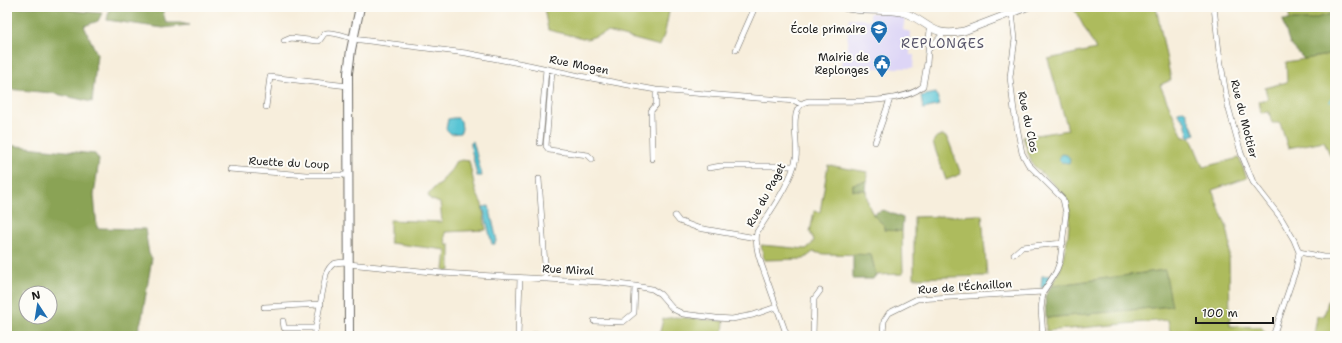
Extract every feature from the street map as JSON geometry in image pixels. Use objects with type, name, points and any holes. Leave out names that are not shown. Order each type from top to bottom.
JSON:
[{"type":"main road","points":[[349,336],[348,86],[349,60],[360,7]]},
{"type":"street","points":[[736,50],[755,7]]},
{"type":"street","points":[[842,7],[853,9],[888,10],[903,13],[911,16],[930,29],[944,33],[964,31],[1027,7]]},
{"type":"street","name":"Rue du Mottier","points":[[1214,7],[1219,52],[1228,106],[1240,153],[1253,182],[1281,218],[1299,252]]},
{"type":"street","name":"Rue du Clos","points":[[1012,13],[1015,39],[1010,77],[1014,111],[1022,153],[1028,164],[1063,199],[1066,214],[1060,261],[1056,272],[1043,292],[1041,309],[1043,335]]},
{"type":"street","points":[[801,104],[809,101],[890,99],[917,91],[923,86],[930,29]]},
{"type":"street","name":"Rue Mogen","points":[[284,41],[291,38],[319,41],[323,35],[328,33],[354,39],[466,53],[552,71],[656,90],[795,101],[801,104]]},
{"type":"street","points":[[928,50],[944,33]]},
{"type":"street","points":[[540,143],[546,69]]},
{"type":"street","points":[[552,71],[546,146],[549,150],[588,155],[592,160]]},
{"type":"street","points":[[266,107],[270,78],[348,86]]},
{"type":"street","points":[[652,159],[651,111],[656,105],[656,90]]},
{"type":"street","points":[[875,142],[890,99]]},
{"type":"street","name":"Rue du Paget","points":[[788,336],[776,308],[758,253],[756,238],[757,232],[787,183],[793,167],[796,158],[795,122],[797,110],[801,104]]},
{"type":"street","points":[[709,168],[721,166],[793,167]]},
{"type":"street","name":"Ruette du Loup","points":[[229,169],[348,175]]},
{"type":"street","points":[[539,179],[546,279]]},
{"type":"street","points":[[675,216],[679,221],[698,228],[756,238]]},
{"type":"street","points":[[1014,254],[1022,247],[1063,243]]},
{"type":"street","points":[[1273,336],[1296,269],[1299,252],[1324,257],[1335,257]]},
{"type":"street","name":"Rue Miral","points":[[321,304],[324,279],[329,266],[336,263],[348,263],[442,273],[600,282],[636,286],[652,289],[660,294],[673,308],[683,314],[732,319],[753,315],[776,308]]},
{"type":"street","points":[[518,336],[520,278]]},
{"type":"street","points":[[594,321],[623,322],[634,313],[636,286]]},
{"type":"street","points":[[813,336],[814,299],[820,291]]},
{"type":"street","name":"Rue de l'Échaillon","points":[[884,335],[884,321],[889,313],[917,299],[1043,292]]},
{"type":"street","points":[[264,307],[321,304],[314,336]]},
{"type":"street","points":[[283,321],[284,328],[316,328]]},
{"type":"street","points":[[1031,336],[1043,335]]},
{"type":"shaded area","name":"École primaire","points":[[870,13],[892,13],[905,17],[903,30],[911,32],[910,55],[914,55],[913,68],[864,68],[863,66],[841,66],[842,58],[846,58],[849,18],[870,20]]},
{"type":"green space","points":[[7,7],[55,7],[102,13],[98,21],[84,26],[97,54],[92,102],[52,93],[7,89]]},
{"type":"green space","points":[[110,7],[166,7],[163,12],[166,23],[180,23],[189,25],[163,28],[107,20]]},
{"type":"green space","points":[[540,7],[670,7],[665,32],[660,46],[608,32],[587,39],[548,30],[544,8]]},
{"type":"green space","points":[[1073,7],[1156,7],[1171,80],[1160,85],[1183,137],[1191,138],[1203,167],[1239,158],[1247,178],[1212,190],[1227,228],[1230,242],[1230,326],[1261,327],[1268,336],[1171,336],[1168,320],[1046,331],[1046,318],[1171,306],[1165,270],[1051,286],[1060,270],[1068,236],[1070,214],[1064,194],[1032,164],[1023,137],[1068,130],[1048,59],[1096,49]]},
{"type":"green space","points":[[1287,7],[1335,7],[1335,13],[1309,20],[1290,20]]},
{"type":"green space","points":[[1335,13],[1335,54],[1304,59],[1290,44],[1282,20],[1309,20]]},
{"type":"green space","points":[[1335,54],[1335,155],[1331,157],[1324,141],[1288,148],[1280,123],[1272,123],[1269,112],[1261,113],[1259,101],[1268,99],[1265,88],[1287,82],[1286,62]]},
{"type":"green space","points":[[943,135],[948,139],[961,174],[946,180],[933,143],[936,137]]},
{"type":"green space","points":[[7,145],[95,154],[99,160],[94,195],[97,228],[145,229],[149,254],[152,258],[142,318],[136,336],[7,336]]},
{"type":"green space","points":[[462,160],[469,161],[476,192],[482,204],[486,230],[445,232],[446,245],[450,245],[450,271],[444,270],[446,250],[390,243],[390,220],[442,222],[440,203],[430,199],[428,195],[435,187],[441,184],[444,177],[452,169],[455,162]]},
{"type":"green space","points":[[828,165],[867,172],[867,181],[853,184],[853,190],[866,190],[870,209],[884,225],[884,230],[902,231],[903,274],[876,275],[871,255],[824,254],[813,252],[804,259],[764,260],[761,245],[806,249],[812,244],[814,240],[810,232],[814,211],[820,212]]},
{"type":"green space","points":[[867,181],[866,190],[853,190],[853,184]]},
{"type":"green space","points":[[883,210],[903,218],[902,231],[884,230],[884,225],[872,214]]},
{"type":"green space","points":[[982,215],[987,276],[914,278],[914,217]]},
{"type":"green space","points":[[853,254],[871,255],[876,275],[873,279],[853,279]]},
{"type":"green space","points":[[1165,270],[1172,306],[1046,318],[1045,296],[1051,286]]},
{"type":"green space","points":[[1328,301],[1335,302],[1335,336],[1314,336],[1317,316],[1324,316]]},
{"type":"green space","points":[[675,317],[724,321],[723,336],[659,336],[663,319]]},
{"type":"green space","points":[[521,333],[577,336],[521,336]]},
{"type":"water","points":[[936,93],[940,105],[923,109],[921,96]]},
{"type":"water","points":[[1183,110],[1185,111],[1195,134],[1189,137],[1185,122],[1177,113]]},
{"type":"water","points":[[458,118],[461,121],[462,129],[460,133],[451,134],[446,129],[448,119]]},
{"type":"water","points":[[473,141],[482,176],[477,176],[470,143]]},
{"type":"water","points":[[1061,154],[1067,155],[1070,159],[1069,163],[1061,162],[1059,160]]},
{"type":"water","points":[[489,206],[497,241],[495,241],[495,244],[492,244],[483,207]]},
{"type":"water","points":[[1053,275],[1044,287],[1041,288],[1042,276]]},
{"type":"waterway","points":[[1330,102],[1335,96]]},
{"type":"place","name":"École primaire","points":[[879,44]]},
{"type":"place","name":"Mairie de Replonges","points":[[882,78]]},
{"type":"district","name":"REPLONGES","points":[[943,43]]}]
